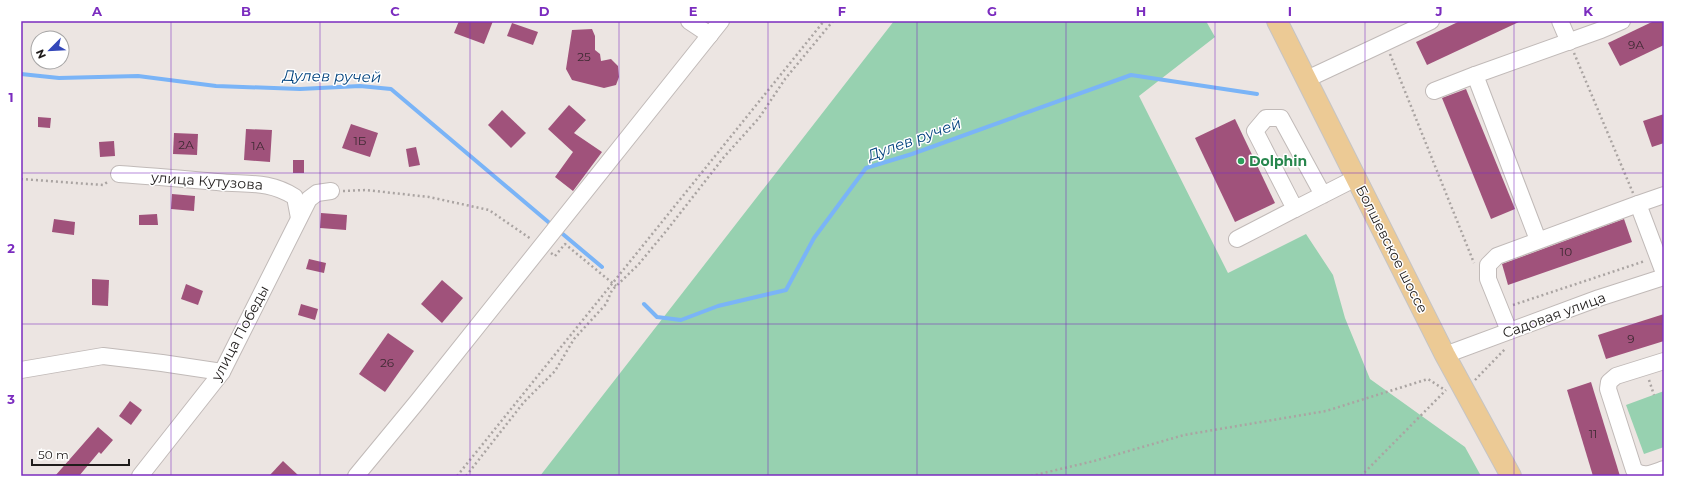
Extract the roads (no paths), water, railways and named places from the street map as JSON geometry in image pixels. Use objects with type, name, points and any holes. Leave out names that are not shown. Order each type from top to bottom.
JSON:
[{"type":"main road","name":"Болшевское шоссе","points":[[1277,21],[1445,355],[1510,476]]},
{"type":"street","points":[[689,21],[710,35]]},
{"type":"street","points":[[356,476],[721,21]]},
{"type":"street","points":[[1307,79],[1431,21]]},
{"type":"street","points":[[1560,21],[1569,42]]},
{"type":"street","points":[[1434,91],[1622,21]]},
{"type":"street","points":[[1475,75],[1538,240]]},
{"type":"street","points":[[1295,209],[1255,131],[1266,118],[1281,118],[1323,195]]},
{"type":"street","name":"улица Кутузова","points":[[119,174],[230,183],[262,183],[282,189],[295,196],[299,218]]},
{"type":"street","points":[[1237,239],[1356,178]]},
{"type":"street","name":"улица Победы","points":[[140,476],[222,372],[309,199],[317,193],[331,190]]},
{"type":"street","points":[[1505,333],[1500,310],[1488,278],[1488,265],[1497,256],[1664,195]]},
{"type":"street","points":[[1638,204],[1664,273]]},
{"type":"street","name":"Садовая улица","points":[[1445,355],[1664,277]]},
{"type":"street","points":[[21,370],[103,356],[222,372]]},
{"type":"street","points":[[1664,361],[1616,376],[1609,382],[1608,389],[1634,470],[1640,474],[1646,475],[1664,469]]},
{"type":"waterway","name":"Дулев ручей","points":[[21,74],[59,78],[138,76],[216,86],[300,89],[360,86],[391,89],[553,226]]},
{"type":"waterway","name":"Дулев ручей","points":[[644,304],[657,317],[681,320],[718,306],[786,290],[814,238],[866,168],[912,154],[1131,75],[1257,94]]},
{"type":"waterway","name":"Дулев ручей","points":[[558,230],[602,267]]},
{"type":"place","name":"Dolphin","points":[[1241,161]]}]
